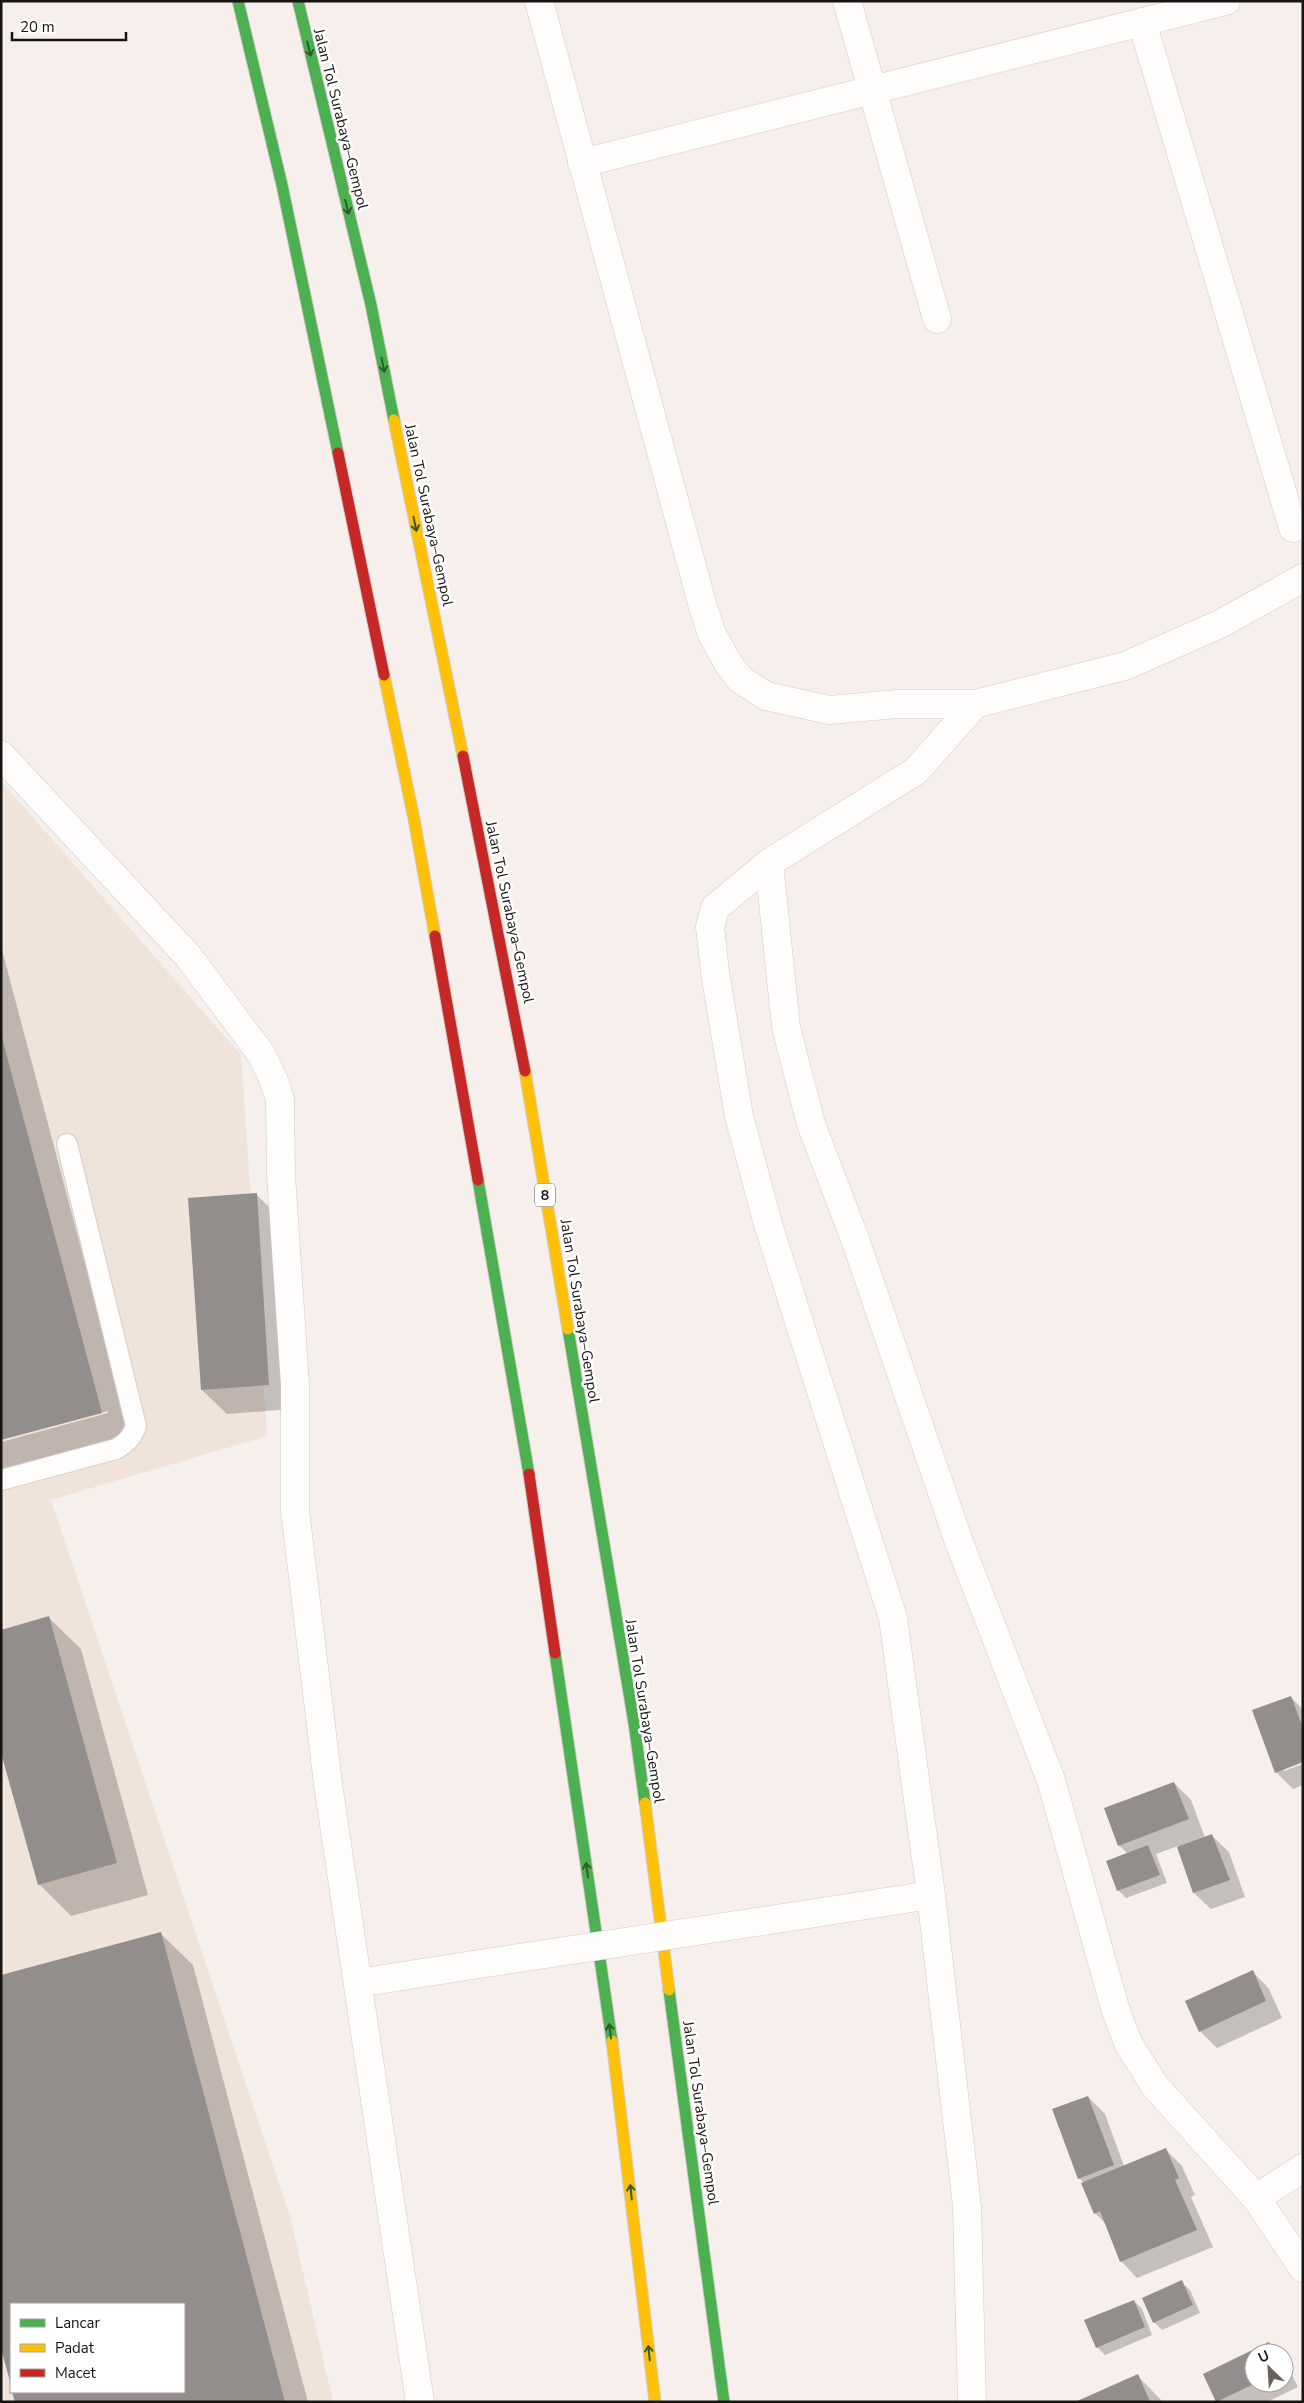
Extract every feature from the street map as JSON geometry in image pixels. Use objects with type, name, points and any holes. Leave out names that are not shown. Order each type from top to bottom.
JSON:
[{"type":"highway","points":[[238,1],[282,185],[414,819],[527,1457],[620,2098],[655,2402]]},
{"type":"highway","name":"Jalan Tol Surabaya–Gempol","points":[[298,1],[371,305],[515,1012],[634,1723],[724,2402]]},
{"type":"street","points":[[539,1],[703,607],[712,634],[740,679],[766,696],[829,710],[897,704],[975,704],[1125,666],[1220,624],[1303,578]]},
{"type":"street","points":[[847,1],[937,319]]},
{"type":"street","points":[[582,163],[1226,1]]},
{"type":"street","points":[[1142,22],[1293,528]]},
{"type":"street","points":[[972,2402],[967,2206],[931,1895],[893,1618],[768,1224],[739,1116],[715,972],[710,927],[715,908],[769,863],[916,771],[975,704]]},
{"type":"street","points":[[1,755],[188,956],[262,1055],[274,1080],[280,1100],[281,1175],[295,1384],[295,1510],[328,1784],[420,2402]]},
{"type":"street","points":[[769,863],[786,1027],[811,1124],[855,1239],[959,1542],[1051,1780],[1118,2016],[1128,2043],[1155,2086],[1256,2198],[1303,2268]]},
{"type":"street","points":[[358,1983],[931,1895]]},
{"type":"street","points":[[1256,2198],[1303,2168]]},
{"type":"lane","points":[[1,1480],[116,1449],[126,1443],[136,1426],[67,1144]]},
{"type":"shaded area","points":[[1,781],[241,1055],[267,1436],[51,1500],[290,2216],[333,2402],[1,2402]]},
{"type":"building","points":[[1,1034],[102,1413],[1,1440]]},
{"type":"building","points":[[257,1193],[269,1385],[201,1390],[188,1198]]},
{"type":"building","points":[[49,1616],[117,1863],[38,1885],[1,1753],[1,1630]]},
{"type":"building","points":[[1291,1696],[1303,1728],[1303,1762],[1275,1773],[1252,1710]]},
{"type":"building","points":[[1174,1782],[1189,1819],[1118,1846],[1104,1808]]},
{"type":"building","points":[[1212,1834],[1230,1880],[1193,1893],[1177,1847]]},
{"type":"building","points":[[1148,1845],[1160,1875],[1117,1891],[1106,1861]]},
{"type":"building","points":[[161,1932],[285,2402],[15,2402],[12,2393],[185,2393],[185,2303],[10,2303],[10,2381],[1,2349],[1,1975]]},
{"type":"building","points":[[1253,1970],[1266,2001],[1199,2032],[1185,2001]]},
{"type":"building","points":[[1088,2096],[1114,2165],[1078,2179],[1052,2109]]},
{"type":"building","points":[[1166,2148],[1179,2178],[1175,2180],[1197,2230],[1120,2262],[1100,2211],[1094,2214],[1081,2183]]},
{"type":"building","points":[[1182,2280],[1193,2305],[1153,2323],[1142,2298]]},
{"type":"building","points":[[1134,2300],[1145,2327],[1096,2348],[1084,2320]]},
{"type":"building","points":[[1244,2354],[1244,2389],[1216,2402],[1203,2374]]},
{"type":"building","points":[[1138,2374],[1150,2402],[1075,2402]]},
{"type":"traffic: fast","points":[[238,1],[282,185],[338,453]]},
{"type":"traffic: fast","points":[[298,1],[371,305],[394,420]]},
{"type":"traffic: fast","points":[[478,1180],[529,1474]]},
{"type":"traffic: fast","points":[[568,1329],[634,1723],[645,1803]]},
{"type":"traffic: fast","points":[[555,1653],[612,2041]]},
{"type":"traffic: fast","points":[[669,1990],[724,2402]]},
{"type":"traffic: slow","points":[[394,420],[463,756]]},
{"type":"traffic: slow","points":[[384,675],[414,819],[435,936]]},
{"type":"traffic: slow","points":[[525,1071],[568,1329]]},
{"type":"traffic: slow","points":[[645,1803],[669,1990]]},
{"type":"traffic: slow","points":[[612,2041],[655,2402]]},
{"type":"traffic: jam","points":[[338,453],[384,675]]},
{"type":"traffic: jam","points":[[463,756],[525,1071]]},
{"type":"traffic: jam","points":[[435,936],[478,1180]]},
{"type":"traffic: jam","points":[[529,1474],[555,1653]]}]
